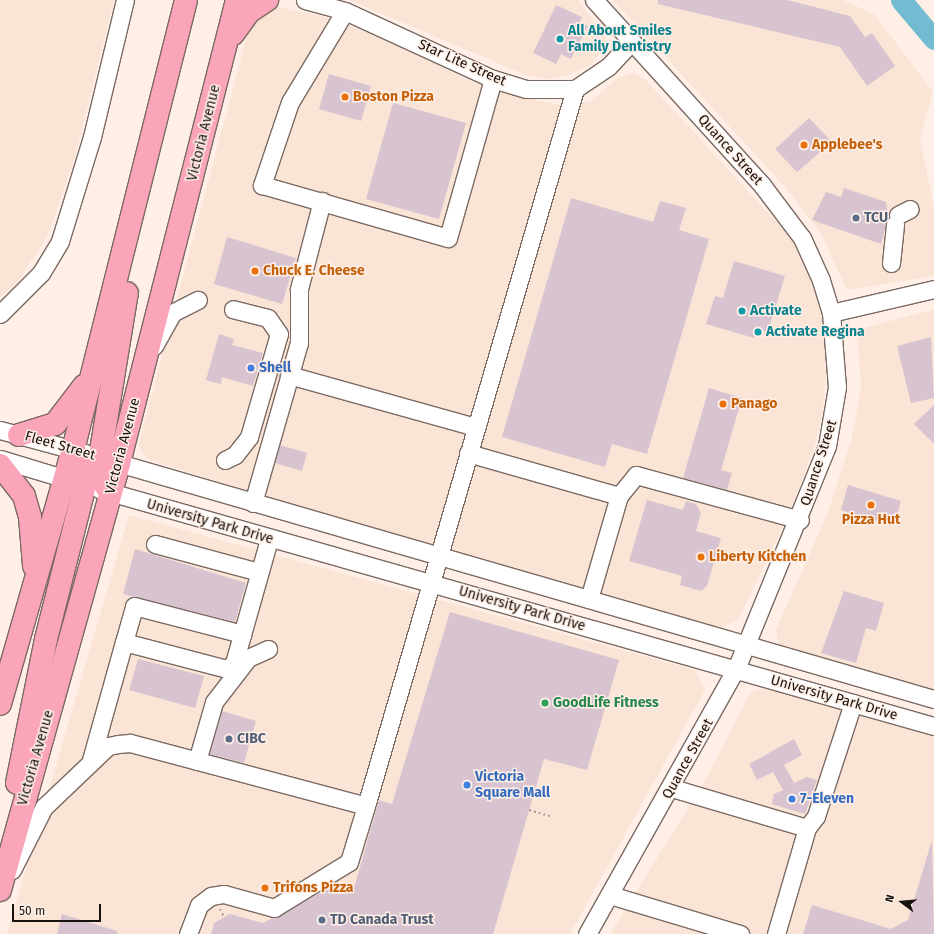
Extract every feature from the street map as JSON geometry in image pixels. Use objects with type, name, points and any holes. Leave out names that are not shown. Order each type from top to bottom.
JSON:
[{"type":"highway","points":[[0,884],[25,732],[75,482],[73,450],[143,177],[186,0]]},
{"type":"highway","name":"Victoria Avenue","points":[[0,890],[110,493],[109,460],[145,364],[237,0]]},
{"type":"highway","points":[[226,43],[249,12],[267,0]]},
{"type":"highway","points":[[109,460],[143,177]]},
{"type":"highway","points":[[10,432],[45,429],[63,417],[94,370]]},
{"type":"highway","points":[[0,465],[24,496],[30,517],[35,583]]},
{"type":"highway","points":[[0,704],[35,583],[75,482]]},
{"type":"street","points":[[0,314],[40,273],[60,241],[92,137],[125,0]]},
{"type":"street","name":"Star Lite Street","points":[[305,0],[345,11],[493,79],[526,89],[575,89]]},
{"type":"street","name":"Quance Street","points":[[587,934],[672,788],[736,669],[800,520],[827,446],[835,414],[836,353],[831,313],[811,254],[785,212],[594,0]]},
{"type":"street","points":[[345,11],[290,102],[262,184],[448,238],[493,79]]},
{"type":"street","points":[[201,934],[190,927],[198,905],[211,896],[224,894],[274,908],[349,862],[575,89],[608,67],[631,42]]},
{"type":"street","points":[[253,503],[299,343],[299,289],[322,201]]},
{"type":"street","points":[[891,263],[901,216]]},
{"type":"street","points":[[831,313],[934,289]]},
{"type":"street","points":[[145,364],[172,313],[198,300]]},
{"type":"street","points":[[225,460],[235,455],[249,437],[279,334],[268,318],[233,309]]},
{"type":"street","points":[[289,375],[475,427]]},
{"type":"street","name":"Fleet Street","points":[[10,432],[109,460]]},
{"type":"street","points":[[468,452],[619,496]]},
{"type":"street","points":[[0,459],[110,493]]},
{"type":"street","name":"University Park Drive","points":[[109,460],[438,557],[934,699]]},
{"type":"street","points":[[589,599],[619,496],[636,474],[800,520]]},
{"type":"street","name":"University Park Drive","points":[[110,493],[934,726]]},
{"type":"street","points":[[124,642],[227,669],[234,663],[269,538]]},
{"type":"street","points":[[155,544],[259,572]]},
{"type":"street","points":[[90,762],[134,606],[242,634]]},
{"type":"street","points":[[197,761],[214,702],[248,658],[268,649]]},
{"type":"street","points":[[882,712],[902,703],[906,692]]},
{"type":"street","points":[[776,934],[807,828],[816,816],[853,703]]},
{"type":"street","points":[[0,895],[44,807],[108,746],[130,743],[366,806]]},
{"type":"street","points":[[672,788],[807,828]]},
{"type":"street","points":[[610,895],[740,934]]},
{"type":"path","points":[[529,810],[553,817]]},
{"type":"shaded area","points":[[0,0],[114,0],[74,161],[47,237],[17,283],[0,297]]},
{"type":"shaded area","points":[[349,0],[578,0],[606,37],[605,47],[591,65],[567,76],[547,79],[528,76]]},
{"type":"shaded area","points":[[613,0],[843,0],[875,15],[933,92],[920,139],[934,208],[934,276],[847,290],[820,232],[786,188]]},
{"type":"shaded area","points":[[277,7],[322,16],[382,38],[470,81],[540,101],[562,105],[590,102],[619,77],[634,73],[645,79],[794,241],[813,281],[822,311],[826,379],[823,408],[815,446],[789,513],[738,620],[719,628],[272,498],[150,460],[142,453],[139,443],[248,31],[258,16]]},
{"type":"shaded area","points":[[934,309],[934,692],[780,648],[776,630],[828,512],[852,438],[861,387],[857,330]]},
{"type":"shaded area","points":[[129,515],[695,670],[705,690],[570,934],[7,934]]},
{"type":"shaded area","points":[[766,688],[934,736],[934,934],[610,934],[703,784],[751,692]]},
{"type":"building","points":[[658,0],[787,0],[850,16],[865,37],[872,33],[895,66],[867,86],[840,47],[658,4]]},
{"type":"building","name":"All About Smiles Family Dentistry","points":[[556,5],[582,17],[580,22],[588,26],[571,59],[561,54],[556,64],[533,53]]},
{"type":"building","name":"Boston Pizza","points":[[329,74],[371,86],[361,121],[319,109]]},
{"type":"building","points":[[393,103],[466,123],[439,219],[366,199]]},
{"type":"building","name":"Applebee's","points":[[809,118],[832,142],[797,172],[775,149]]},
{"type":"building","name":"TCU","points":[[844,188],[886,202],[888,217],[881,244],[812,220],[826,192],[841,197]]},
{"type":"building","points":[[571,198],[653,222],[660,201],[686,208],[679,230],[709,239],[647,454],[612,444],[605,467],[502,437]]},
{"type":"building","name":"Chuck E. Cheese","points":[[227,237],[296,258],[282,304],[214,284]]},
{"type":"building","name":"Activate","points":[[734,261],[785,276],[769,328],[754,338],[706,324],[715,296],[723,298]]},
{"type":"building","points":[[219,334],[234,339],[232,345],[263,353],[253,386],[222,377],[221,384],[206,380]]},
{"type":"building","points":[[931,337],[934,398],[911,403],[897,346]]},
{"type":"building","points":[[709,388],[742,398],[721,470],[732,473],[727,490],[683,478]]},
{"type":"building","points":[[934,405],[934,444],[914,424]]},
{"type":"building","points":[[280,445],[307,453],[302,471],[275,463]]},
{"type":"building","name":"Pizza Hut","points":[[848,485],[901,501],[894,526],[841,510]]},
{"type":"building","points":[[647,500],[683,510],[686,501],[696,504],[701,513],[696,531],[721,538],[707,586],[701,591],[680,585],[682,576],[629,561]]},
{"type":"building","points":[[135,549],[246,583],[235,622],[123,594]]},
{"type":"building","points":[[844,591],[884,603],[876,631],[866,628],[856,663],[821,653]]},
{"type":"building","name":"Victoria Square Mall","points":[[450,612],[619,660],[587,770],[544,759],[493,934],[211,934],[214,923],[230,914],[263,923],[339,883],[354,888],[379,800],[392,804]]},
{"type":"building","points":[[138,659],[204,676],[195,708],[129,690]]},
{"type":"building","points":[[222,711],[256,721],[244,763],[209,754]]},
{"type":"building","points":[[794,739],[802,755],[784,765],[794,783],[807,777],[817,780],[805,814],[772,804],[774,794],[783,790],[773,772],[757,780],[749,764]]},
{"type":"building","points":[[932,840],[934,934],[803,934],[812,905],[891,929],[908,920]]},
{"type":"building","points":[[62,914],[117,931],[117,934],[57,934]]},
{"type":"waterway","points":[[901,0],[934,39]]},
{"type":"place","name":"All About Smiles Family Dentistry","points":[[560,39]]},
{"type":"place","name":"Boston Pizza","points":[[345,97]]},
{"type":"place","name":"Applebee's","points":[[804,145]]},
{"type":"place","name":"TCU","points":[[856,218]]},
{"type":"place","name":"Chuck E. Cheese","points":[[255,271]]},
{"type":"place","name":"Activate","points":[[742,311]]},
{"type":"place","name":"Activate Regina","points":[[758,332]]},
{"type":"place","name":"Shell","points":[[251,368]]},
{"type":"place","name":"Panago","points":[[723,404]]},
{"type":"place","name":"Pizza Hut","points":[[871,505]]},
{"type":"place","name":"Liberty Kitchen","points":[[701,557]]},
{"type":"place","name":"GoodLife Fitness","points":[[545,703]]},
{"type":"place","name":"CIBC","points":[[229,739]]},
{"type":"place","name":"Victoria Square Mall","points":[[467,785]]},
{"type":"place","name":"7-Eleven","points":[[792,799]]},
{"type":"place","name":"Trifons Pizza","points":[[265,888]]},
{"type":"place","name":"TD Canada Trust","points":[[322,920]]}]
